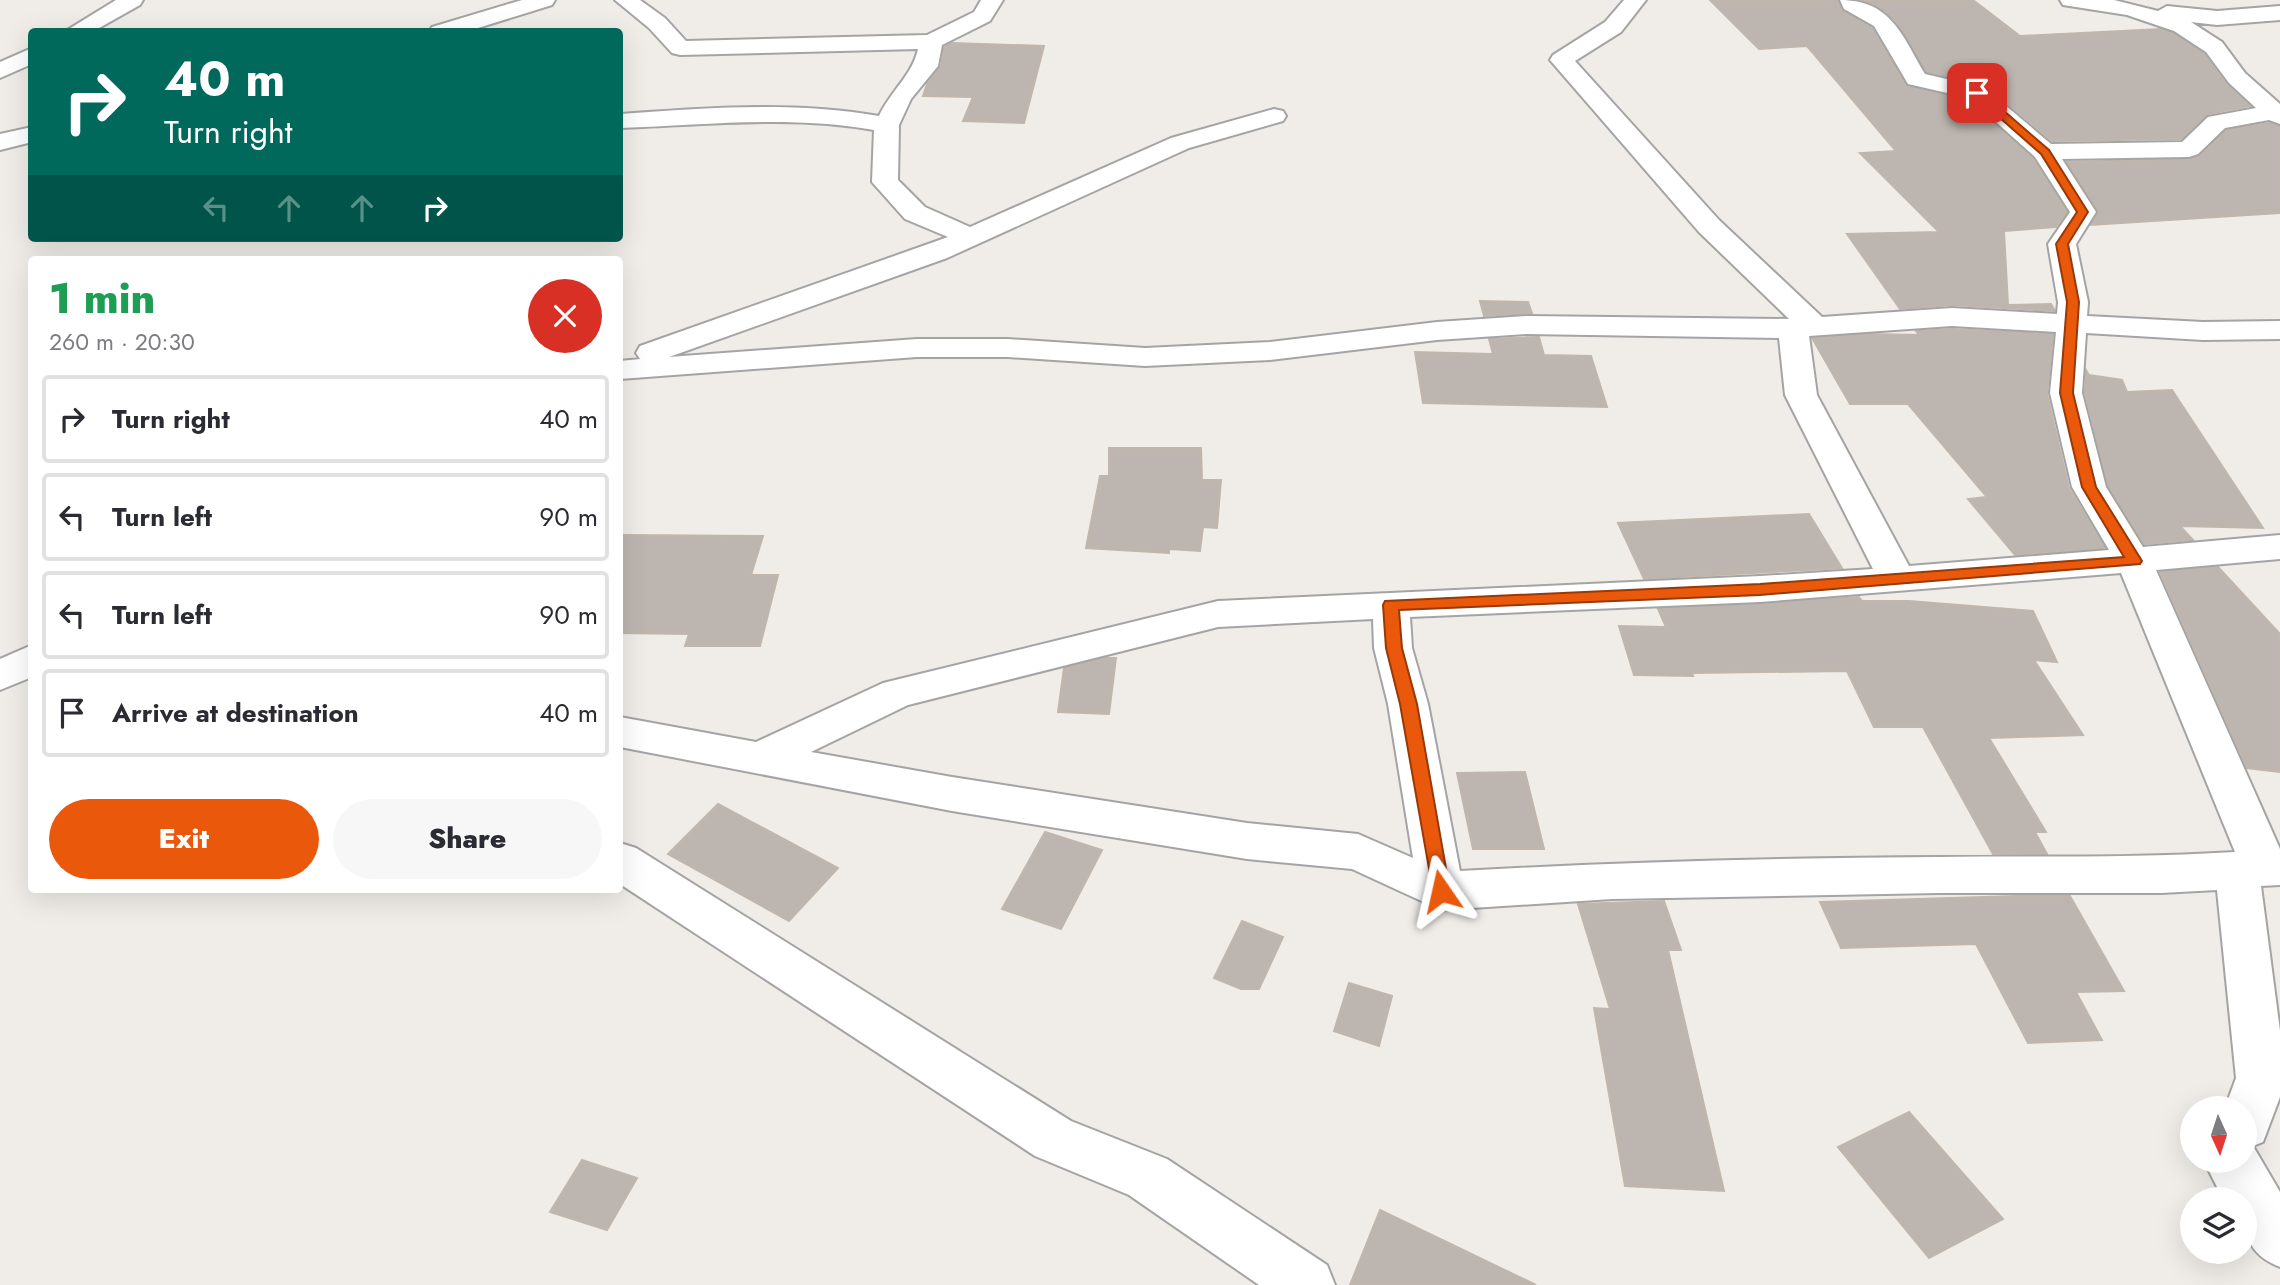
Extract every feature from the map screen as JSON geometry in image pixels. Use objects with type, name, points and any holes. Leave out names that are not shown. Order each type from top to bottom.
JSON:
[{"type":"street","points":[[82,28],[132,0]]},
{"type":"street","points":[[453,28],[544,0]]},
{"type":"street","points":[[626,0],[657,23],[680,48],[931,43],[982,16],[992,0]]},
{"type":"street","points":[[1635,0],[1613,27],[1561,60],[1709,226],[1804,327],[1801,394],[1897,579]]},
{"type":"street","points":[[1851,0],[1852,4],[1883,22],[1916,79],[1977,93],[2045,152],[2083,212],[2062,244],[2073,302],[2066,393],[2089,487],[2134,561],[2261,868],[2261,1078],[2255,1096]]},
{"type":"street","points":[[2071,0],[2217,18],[2280,13]]},
{"type":"street","points":[[2131,9],[2182,26],[2214,47],[2236,78],[2277,114]]},
{"type":"street","points":[[931,43],[926,66],[900,97],[887,125],[885,182],[915,213],[971,237]]},
{"type":"street","points":[[0,71],[28,57]]},
{"type":"street","points":[[827,116],[908,88]]},
{"type":"street","points":[[623,121],[736,114],[827,116],[887,125]]},
{"type":"street","points":[[2045,152],[2189,149],[2217,122],[2277,114]]},
{"type":"street","points":[[623,366],[937,252],[1180,143],[1273,116]]},
{"type":"street","points":[[0,142],[28,135]]},
{"type":"street","points":[[623,367],[917,348],[1008,348],[1144,357],[1270,351],[1437,331],[1526,325],[1650,328],[1804,327],[1952,317],[2203,331],[2280,330]]},
{"type":"street","points":[[760,758],[897,693],[1218,614],[1760,589],[2134,561],[2280,547]]},
{"type":"street","points":[[1391,605],[1394,648],[1408,704],[1441,891]]},
{"type":"street","points":[[0,676],[28,661]]},
{"type":"street","points":[[623,733],[952,794],[1247,841],[1358,852],[1441,891],[1612,881],[1938,875],[2161,875],[2261,868]]},
{"type":"street","points":[[623,863],[1053,1139],[1148,1177],[1307,1285]]},
{"type":"street","points":[[2237,1173],[2280,1240]]},
{"type":"building","points":[[1710,0],[1838,0],[1843,11],[1872,28],[1906,85],[1968,100],[2033,159],[2067,212],[2056,227],[2004,231],[2008,305],[2051,304],[2055,311],[1952,305],[1900,309],[1847,234],[1939,232],[1860,153],[1896,151],[1807,46],[1759,49]]},
{"type":"building","points":[[1861,0],[1973,0],[2020,36],[2161,29],[2173,33],[2204,54],[2227,85],[2250,106],[2208,114],[2181,139],[2052,141],[1987,86],[1927,72],[1895,20],[1885,11]]},
{"type":"building","points":[[952,43],[1044,46],[1024,123],[963,121],[973,97],[923,96],[927,84],[941,66],[944,47]]},
{"type":"building","points":[[2269,123],[2280,126],[2280,213],[2091,225],[2098,211],[2067,162],[2190,159],[2200,156],[2226,130]]},
{"type":"building","points":[[1480,301],[1528,302],[1532,313],[1484,316]]},
{"type":"building","points":[[1952,329],[2053,334],[2047,394],[2069,488],[2105,548],[2015,555],[1968,499],[1987,497],[1908,404],[1850,404],[1812,338],[1870,334],[1919,335],[1916,331]]},
{"type":"building","points":[[1539,337],[1544,355],[1591,356],[1607,407],[1423,403],[1415,352],[1493,354],[1489,339]]},
{"type":"building","points":[[2086,370],[2089,375],[2122,380],[2127,392],[2172,390],[2263,528],[2180,526],[2193,540],[2144,544],[2108,486],[2085,393]]},
{"type":"building","points":[[1109,448],[1201,448],[1202,480],[1221,480],[1217,528],[1203,527],[1200,551],[1169,549],[1169,553],[1086,548],[1100,476],[1109,476]]},
{"type":"building","points":[[1809,514],[1842,568],[1644,579],[1618,523]]},
{"type":"building","points":[[623,535],[763,536],[751,575],[778,575],[760,646],[685,646],[689,634],[623,633]]},
{"type":"building","points":[[2218,567],[2280,634],[2280,772],[2247,768],[2160,572]]},
{"type":"building","points":[[1859,597],[1862,601],[1909,601],[2033,611],[2057,662],[2034,660],[2083,735],[1989,738],[2046,832],[2035,832],[2047,854],[1993,854],[1923,727],[1874,727],[1847,671],[1692,673],[1693,676],[1634,675],[1619,626],[1666,627],[1658,609]]},
{"type":"building","points":[[1116,658],[1109,714],[1058,712],[1064,668]]},
{"type":"building","points":[[1525,772],[1544,849],[1473,849],[1457,773]]},
{"type":"building","points":[[718,804],[838,868],[789,921],[668,854]]},
{"type":"building","points":[[1045,832],[1102,850],[1061,929],[1002,909]]},
{"type":"building","points":[[2070,896],[2124,991],[2076,992],[2102,1040],[2028,1043],[1976,944],[1841,948],[1820,902]]},
{"type":"building","points":[[1664,901],[1681,950],[1668,950],[1724,1191],[1625,1186],[1594,1008],[1610,1009],[1578,904]]},
{"type":"building","points":[[1242,921],[1283,937],[1259,989],[1241,989],[1214,978]]},
{"type":"building","points":[[1349,983],[1392,996],[1379,1046],[1334,1031]]},
{"type":"building","points":[[1909,1112],[2003,1219],[1929,1258],[1838,1147]]},
{"type":"building","points":[[582,1160],[637,1178],[607,1230],[550,1212]]},
{"type":"building","points":[[1380,1210],[1536,1285],[1350,1285]]},
{"type":"route","points":[[1441,891],[1408,704],[1394,648],[1391,605],[1760,589],[2134,561],[2089,487],[2066,393],[2073,302],[2062,244],[2083,212],[2045,152],[1977,93]]}]
